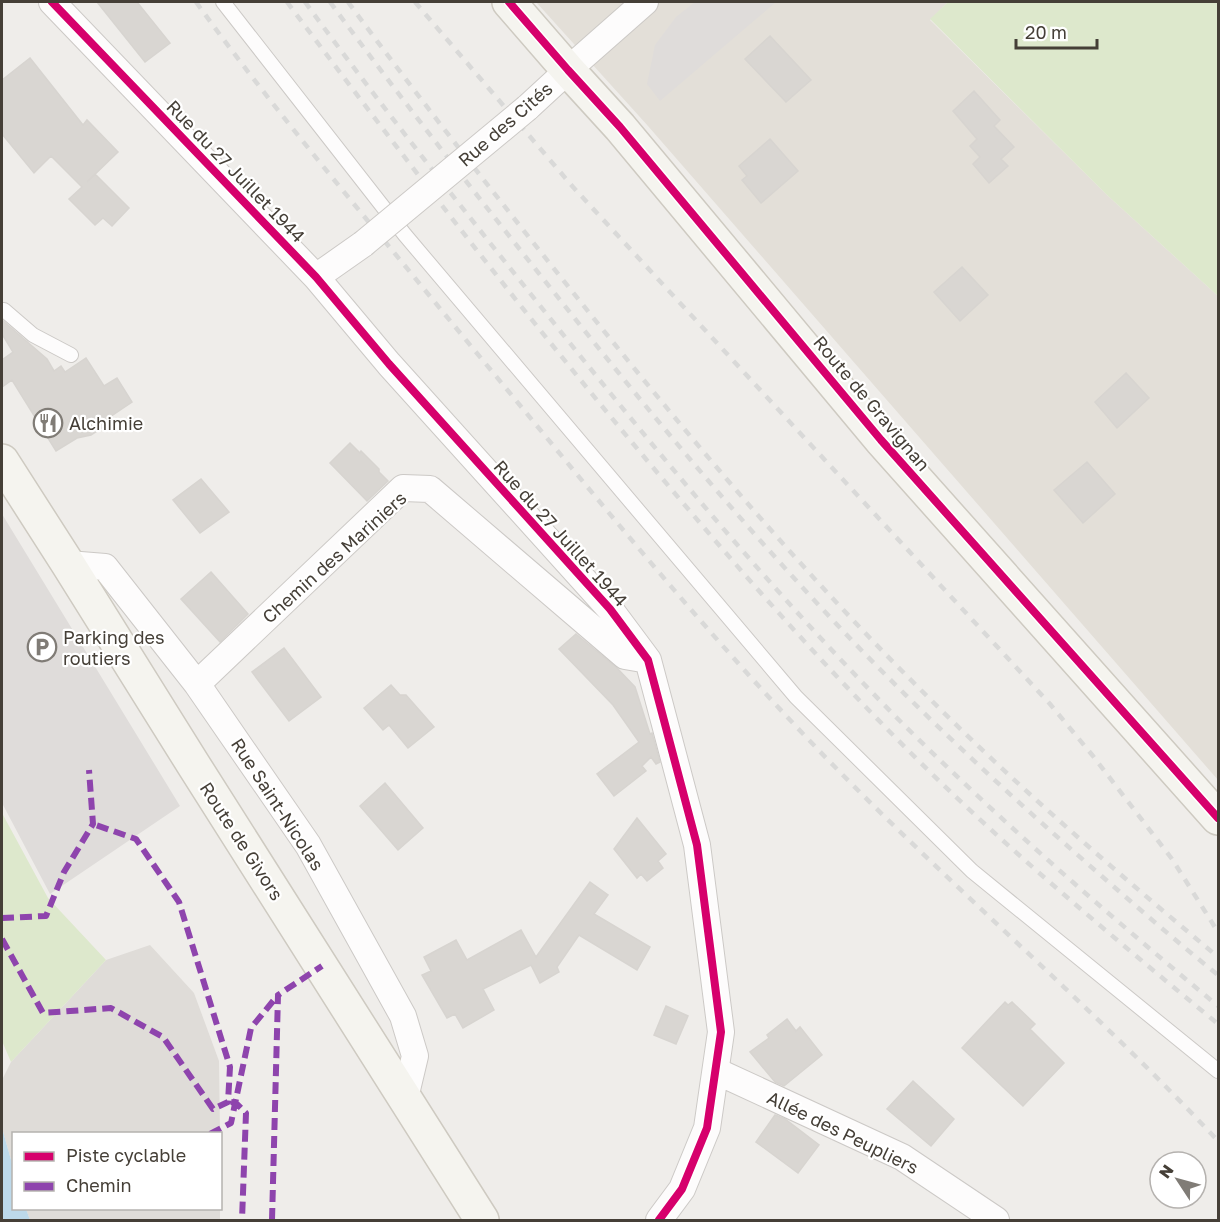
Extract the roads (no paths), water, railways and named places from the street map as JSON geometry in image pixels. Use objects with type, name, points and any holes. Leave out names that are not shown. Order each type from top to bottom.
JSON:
[{"type":"street","name":"Rue du 27 Juillet 1944","points":[[52,2],[315,277],[389,364],[610,609],[648,660],[697,845],[722,1032],[707,1128],[682,1189],[659,1221]]},
{"type":"street","name":"Route de Gravignan","points":[[509,2],[620,127],[881,440],[1218,818]]},
{"type":"street","name":"Rue des Cités","points":[[315,277],[363,244],[527,108],[645,2]]},
{"type":"street","name":"Route de Givors","points":[[2,461],[482,1221]]},
{"type":"street","name":"Chemin des Mariniers","points":[[197,684],[404,488],[430,489],[625,656],[648,660]]},
{"type":"street","name":"Rue Saint-Nicolas","points":[[68,564],[105,567],[197,684],[308,845],[403,1016],[415,1056],[405,1098]]},
{"type":"street","name":"Allée des Peupliers","points":[[716,1071],[902,1157],[996,1221]]},
{"type":"lane","points":[[223,2],[405,235],[796,697],[972,871],[1218,1071]]},
{"type":"lane","points":[[2,310],[33,335],[71,355]]},
{"type":"water","points":[[2,1128],[12,1163],[12,1210],[26,1210],[30,1220],[2,1220]]},
{"type":"railway","points":[[196,2],[262,90],[354,204],[618,524],[745,671],[880,813],[1076,998],[1172,1092],[1218,1141]]},
{"type":"railway","points":[[287,2],[416,172],[549,341],[640,452],[817,655],[892,734],[1000,838],[1218,1024]]},
{"type":"railway","points":[[305,2],[431,168],[602,383],[728,534],[816,633],[907,728],[982,800],[1099,905],[1218,1006]]},
{"type":"railway","points":[[330,2],[440,148],[590,338],[704,476],[824,611],[921,710],[1037,819],[1218,975]]},
{"type":"railway","points":[[348,2],[464,155],[583,305],[666,407],[796,558],[932,701],[1001,767],[1108,864],[1218,957]]},
{"type":"railway","points":[[415,2],[573,187],[1050,704],[1172,859],[1218,932]]},
{"type":"place","name":"Alchimie","points":[[48,423]]},
{"type":"place","name":"Parking des routiers","points":[[42,647]]}]
